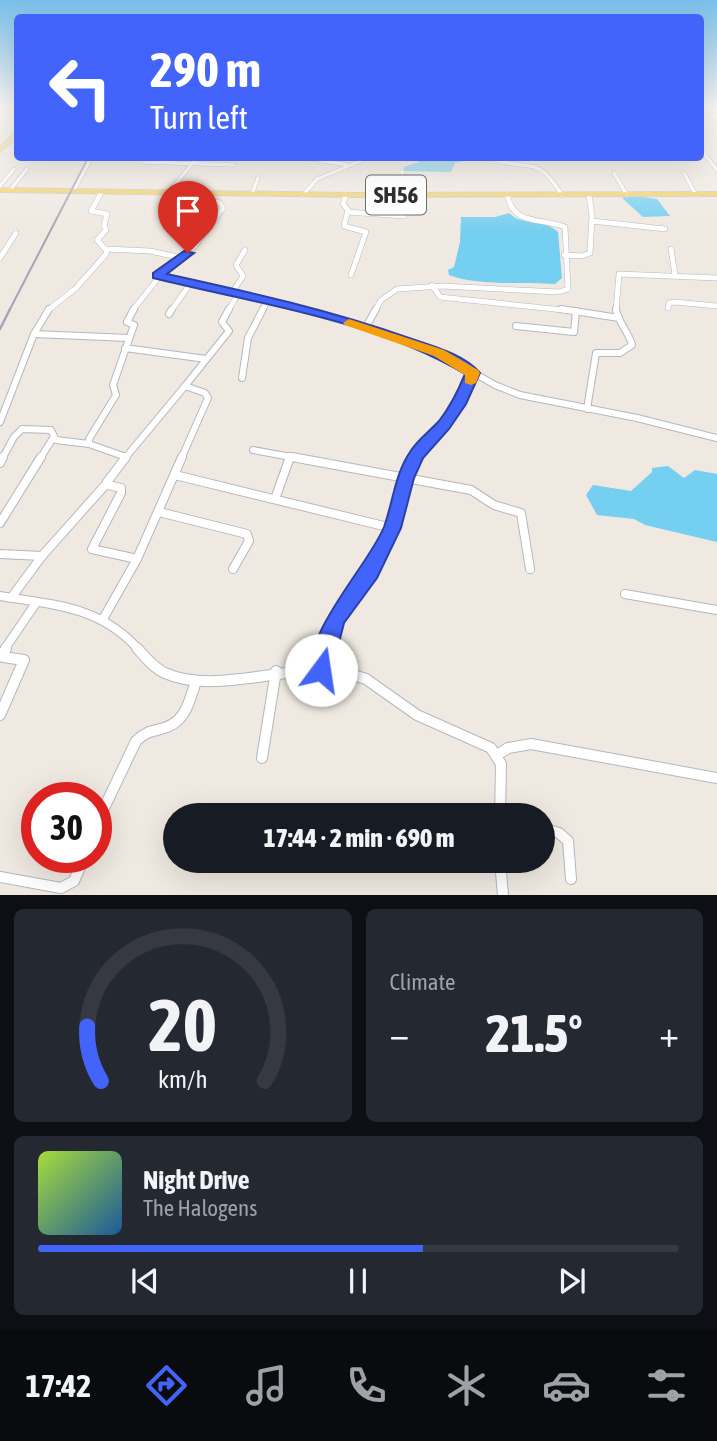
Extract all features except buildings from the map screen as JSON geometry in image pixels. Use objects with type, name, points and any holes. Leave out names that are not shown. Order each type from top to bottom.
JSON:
[{"type":"main road","name":"SH56","points":[[0,188],[303,195],[717,194]]},
{"type":"street","points":[[704,153],[717,170]]},
{"type":"street","points":[[74,190],[89,161]]},
{"type":"street","points":[[147,161],[146,163],[234,165]]},
{"type":"street","points":[[168,193],[194,161]]},
{"type":"street","points":[[329,161],[349,165]]},
{"type":"street","points":[[303,195],[317,179],[360,161]]},
{"type":"street","points":[[512,161],[535,164]]},
{"type":"street","points":[[533,161],[549,173],[562,195]]},
{"type":"street","points":[[0,188],[14,169]]},
{"type":"street","points":[[10,190],[27,169]]},
{"type":"street","points":[[402,171],[404,195]]},
{"type":"street","points":[[614,173],[627,195]]},
{"type":"street","points":[[684,173],[696,195]]},
{"type":"street","points":[[252,194],[258,178]]},
{"type":"street","points":[[102,191],[91,211],[107,214],[104,225],[106,230],[97,240],[106,249],[150,251],[182,258]]},
{"type":"street","points":[[163,218],[184,194]]},
{"type":"street","points":[[89,444],[92,432],[115,398],[113,385],[134,325],[127,322],[127,318],[161,271],[194,247],[223,208],[220,203],[196,194]]},
{"type":"street","points":[[346,195],[343,204],[347,212],[344,226],[364,229],[366,232],[351,275]]},
{"type":"street","points":[[366,327],[377,307],[391,291],[432,285],[501,291],[564,292],[569,286],[564,255],[565,227],[517,216],[508,205],[507,195]]},
{"type":"street","points":[[564,255],[589,254],[592,221],[589,195]]},
{"type":"street","points":[[347,212],[404,216]]},
{"type":"street","points":[[592,221],[665,229]]},
{"type":"street","points":[[0,258],[16,233]]},
{"type":"street","points":[[3,240],[11,241]]},
{"type":"street","points":[[0,422],[34,334],[52,305],[76,288],[102,259],[106,249]]},
{"type":"street","points":[[671,249],[675,275]]},
{"type":"street","points":[[11,598],[42,556],[107,483],[229,331],[222,322],[243,276],[236,265],[245,250]]},
{"type":"street","points":[[587,408],[596,353],[620,353],[632,345],[629,333],[616,314],[619,274],[717,278]]},
{"type":"street","points":[[159,277],[268,300],[366,327],[439,353],[473,373],[520,395],[717,438]]},
{"type":"street","points":[[169,314],[190,284]]},
{"type":"street","points":[[432,285],[440,297],[619,318]]},
{"type":"street","points":[[242,378],[248,338],[268,300]]},
{"type":"street","points":[[668,308],[669,303],[674,302],[717,306]]},
{"type":"street","points":[[516,326],[574,332],[576,311]]},
{"type":"street","points":[[34,334],[129,338]]},
{"type":"street","points":[[125,348],[206,359]]},
{"type":"street","points":[[321,670],[336,618],[370,572],[392,528],[406,478],[416,454],[444,425],[461,401],[473,373]]},
{"type":"street","points":[[103,619],[137,559],[208,398],[205,393],[185,386]]},
{"type":"street","points":[[0,463],[13,437],[22,429],[53,432],[53,438],[0,523]]},
{"type":"street","points":[[53,438],[89,444],[126,457]]},
{"type":"street","points":[[253,450],[471,490],[494,505],[521,513],[522,533],[529,549],[530,569]]},
{"type":"street","points":[[275,499],[290,457]]},
{"type":"street","points":[[175,475],[392,528]]},
{"type":"street","points":[[107,483],[121,488],[121,492],[92,549],[137,559]]},
{"type":"street","points":[[159,512],[242,532],[250,537],[233,569]]},
{"type":"street","points":[[0,554],[42,556]]},
{"type":"street","points":[[625,594],[717,610]]},
{"type":"street","points":[[0,596],[103,619],[131,640],[155,668],[165,674],[196,681],[234,680],[276,671],[321,670],[344,672],[366,679],[402,706],[484,743],[497,754],[501,764],[500,803]]},
{"type":"street","points":[[0,715],[24,660],[4,657],[3,652],[36,603]]},
{"type":"street","points":[[262,758],[276,671]]},
{"type":"street","points":[[112,791],[136,741],[146,730],[175,724],[182,717],[196,681]]},
{"type":"street","points":[[497,754],[508,748],[531,744],[717,778]]},
{"type":"street","points":[[555,832],[568,841],[571,879]]},
{"type":"street","points":[[0,877],[61,888],[68,886],[78,873]]},
{"type":"street","points":[[501,873],[502,895]]},
{"type":"water","points":[[464,161],[455,163],[451,172],[404,171],[404,167],[419,162]]},
{"type":"water","points":[[630,195],[657,199],[670,216],[643,217],[622,198]]},
{"type":"water","points":[[509,213],[521,220],[546,225],[558,232],[562,278],[555,284],[500,283],[473,281],[449,275],[448,270],[454,267],[460,242],[461,217],[495,217]]},
{"type":"water","points":[[668,466],[684,478],[695,470],[717,474],[717,542],[645,525],[634,519],[597,515],[586,495],[593,485],[631,491],[652,472],[652,468]]},
{"type":"railway","points":[[9,311],[86,161]]},
{"type":"railway","points":[[0,329],[9,311]]},
{"type":"slow traffic","points":[[349,323],[439,353],[473,373],[471,380]]},
{"type":"route","points":[[188,253],[157,276],[268,300],[366,327],[439,353],[473,373],[461,401],[444,425],[416,454],[406,478],[392,528],[370,572],[336,618],[321,670]]}]
